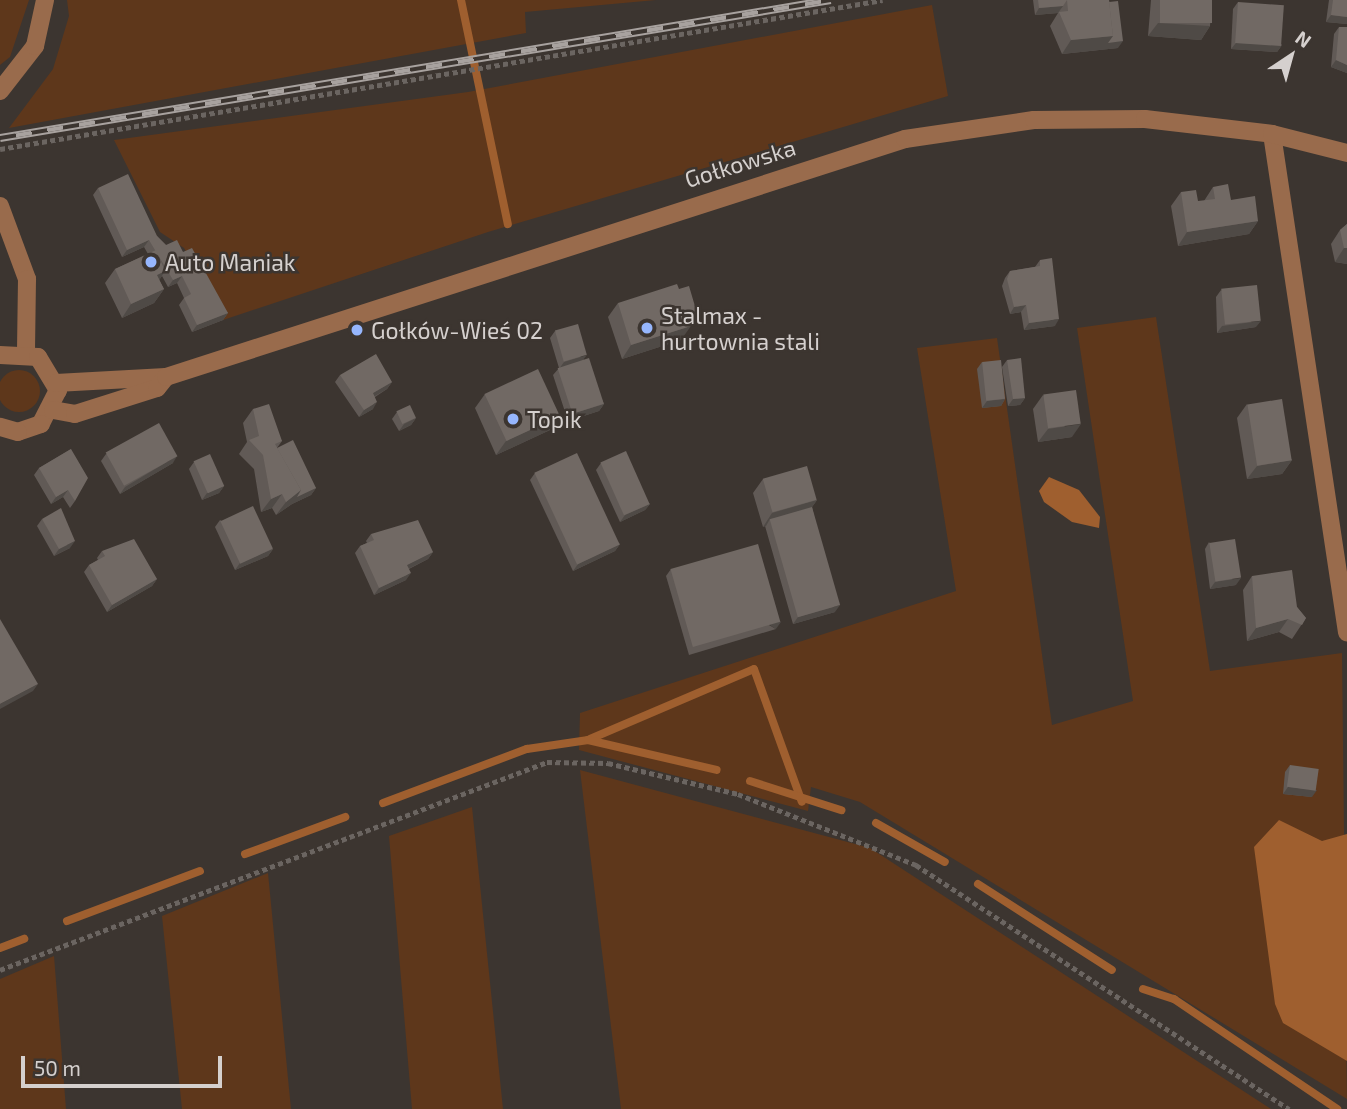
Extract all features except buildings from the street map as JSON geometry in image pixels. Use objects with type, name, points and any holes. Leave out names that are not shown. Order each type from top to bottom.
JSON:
[{"type":"street","points":[[0,91],[35,46],[45,0]]},
{"type":"street","name":"Gołkowska","points":[[56,383],[166,377],[905,139],[974,126],[1092,118],[1206,123],[1272,134],[1347,153]]},
{"type":"street","points":[[1272,134],[1347,632]]},
{"type":"street","points":[[0,206],[30,296],[26,352]]},
{"type":"street","points":[[0,355],[26,352],[48,366],[56,383],[53,410],[31,429],[1,429]]},
{"type":"street","name":"Gołkowska","points":[[53,410],[75,414],[157,388],[166,377]]},
{"type":"street","points":[[1329,510],[1347,507]]},
{"type":"path","points":[[0,149],[478,65],[883,0]]},
{"type":"path","points":[[0,970],[547,762],[608,763],[738,794],[916,865],[1289,1109]]},
{"type":"shaded area","points":[[0,0],[29,0],[10,57],[0,65]]},
{"type":"shaded area","points":[[67,0],[656,0],[525,12],[526,33],[9,128],[53,69],[69,16]]},
{"type":"shaded area","points":[[932,5],[948,96],[488,232],[223,320],[184,248],[160,232],[114,140],[468,92]]},
{"type":"shaded area","points":[[1156,317],[1210,671],[1342,653],[1347,1099],[860,802],[811,787],[808,811],[579,750],[580,713],[956,591],[917,348],[997,338],[1052,725],[1133,701],[1077,328]]},
{"type":"shaded area","points":[[19,370],[34,376],[40,391],[34,406],[19,412],[4,406],[-2,391],[4,376]]},
{"type":"shaded area","points":[[1049,477],[1079,490],[1100,517],[1099,528],[1072,522],[1044,502],[1039,491]]},
{"type":"shaded area","points":[[580,770],[870,848],[1271,1109],[621,1109]]},
{"type":"shaded area","points":[[472,807],[503,1109],[412,1109],[389,836]]},
{"type":"shaded area","points":[[1279,820],[1322,841],[1347,834],[1347,1061],[1283,1023],[1275,1004],[1254,847]]},
{"type":"shaded area","points":[[268,873],[291,1109],[182,1109],[162,916]]},
{"type":"shaded area","points":[[54,956],[66,1109],[0,1109],[0,979]]},
{"type":"waterway","points":[[461,0],[508,224]]},
{"type":"waterway","points":[[590,739],[754,669],[802,802]]},
{"type":"waterway","points":[[383,803],[527,749],[588,740],[717,770]]},
{"type":"waterway","points":[[750,781],[841,810]]},
{"type":"waterway","points":[[245,854],[345,817]]},
{"type":"waterway","points":[[876,823],[945,862]]},
{"type":"waterway","points":[[67,921],[200,871]]},
{"type":"waterway","points":[[978,884],[1112,970]]},
{"type":"waterway","points":[[0,948],[24,939]]},
{"type":"waterway","points":[[1143,989],[1174,999],[1337,1109]]},
{"type":"railway","points":[[0,138],[831,0]]},
{"type":"place","name":"Auto Maniak","points":[[151,262]]},
{"type":"place","name":"Stalmax - hurtownia stali","points":[[647,328]]},
{"type":"place","name":"Gołków-Wieś 02","points":[[357,330]]},
{"type":"place","name":"Topik","points":[[513,419]]}]
